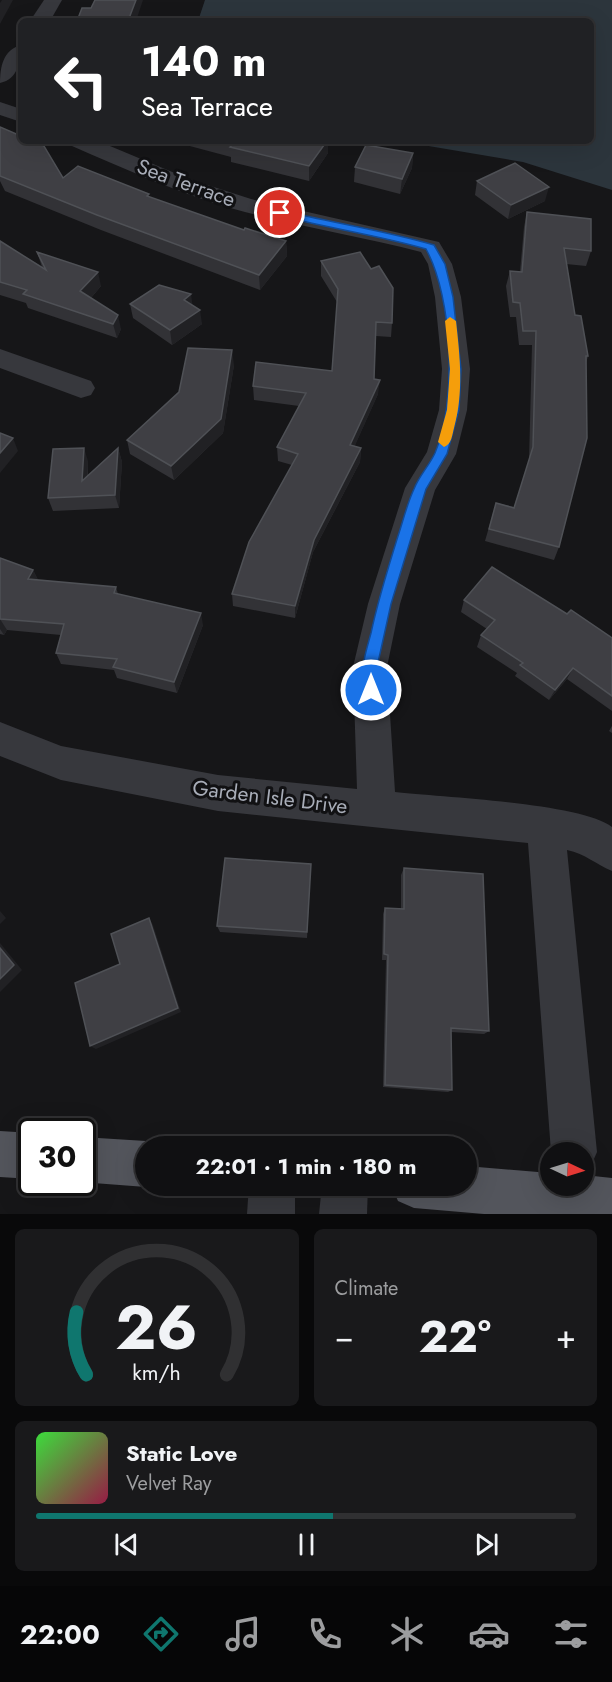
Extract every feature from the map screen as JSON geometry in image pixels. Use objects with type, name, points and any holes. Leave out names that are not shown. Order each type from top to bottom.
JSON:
[{"type":"main road","points":[[0,1154],[18,1155]]},
{"type":"main road","points":[[96,1161],[135,1163]]},
{"type":"main road","points":[[477,1189],[540,1192]]},
{"type":"street","points":[[42,18],[53,0]]},
{"type":"street","points":[[0,77],[18,55]]},
{"type":"street","points":[[0,108],[18,115]]},
{"type":"street","name":"Sea Terrace","points":[[87,144],[141,169],[217,197],[323,224],[388,235],[430,247],[440,264],[448,297],[456,369],[453,410],[441,454],[420,488],[384,604],[370,667],[377,808]]},
{"type":"street","points":[[0,358],[81,388]]},
{"type":"street","name":"Garden Isle Drive","points":[[0,739],[61,763],[218,793],[546,826],[594,837],[612,852]]},
{"type":"street","points":[[546,826],[573,1142]]},
{"type":"street","points":[[271,1214],[272,1196]]},
{"type":"street","points":[[344,1214],[345,1196]]},
{"type":"shaded area","points":[[205,0],[612,0],[612,190],[523,162],[417,144],[594,144],[594,18],[199,18]]},
{"type":"building","points":[[95,0],[136,0],[129,18],[78,18],[82,8],[91,8]]},
{"type":"building","points":[[0,127],[18,135],[18,144],[44,146],[63,178],[78,166],[149,194],[147,196],[244,230],[245,228],[286,241],[259,275],[0,176]]},
{"type":"building","points":[[233,144],[325,144],[309,166],[230,147]]},
{"type":"building","points":[[366,145],[413,153],[402,179],[355,167]]},
{"type":"building","points":[[515,163],[549,187],[511,205],[477,181]]},
{"type":"building","points":[[527,212],[591,219],[591,251],[564,248],[575,315],[581,316],[588,356],[586,356],[587,438],[559,547],[489,529],[496,503],[514,508],[533,447],[536,331],[523,331],[520,303],[513,302],[510,271],[522,272]]},
{"type":"building","points":[[0,241],[46,270],[37,252],[98,272],[80,291],[118,315],[113,324],[23,294],[27,290],[0,282]]},
{"type":"building","points":[[360,252],[371,269],[379,266],[393,288],[392,323],[376,322],[374,379],[380,380],[350,445],[361,448],[314,540],[295,606],[232,594],[249,542],[298,454],[277,447],[306,393],[253,386],[256,362],[332,371],[338,289],[321,261]]},
{"type":"building","points":[[159,285],[191,294],[184,300],[200,310],[170,330],[130,304]]},
{"type":"building","points":[[188,348],[232,350],[221,419],[171,466],[127,440],[179,392]]},
{"type":"building","points":[[0,433],[13,438],[0,453]]},
{"type":"building","points":[[84,448],[82,481],[118,448],[115,495],[48,498],[53,449]]},
{"type":"building","points":[[0,558],[33,570],[28,579],[116,587],[114,593],[201,613],[174,682],[113,667],[117,659],[56,653],[64,624],[0,619]]},
{"type":"building","points":[[492,567],[567,614],[571,610],[612,638],[612,696],[573,668],[555,690],[520,665],[523,663],[481,635],[495,620],[464,600]]},
{"type":"building","points":[[225,858],[311,864],[307,932],[217,926]]},
{"type":"building","points":[[404,868],[483,874],[489,1031],[451,1028],[452,1090],[385,1085],[388,955],[384,954],[385,908],[404,909]]},
{"type":"building","points":[[149,918],[178,1008],[90,1046],[75,983],[120,964],[111,934]]},
{"type":"building","points":[[0,948],[14,965],[0,979]]},
{"type":"slow traffic","points":[[444,442],[453,410],[456,369],[450,321]]},
{"type":"route","points":[[280,213],[323,224],[388,235],[430,247],[440,264],[448,297],[456,369],[453,410],[441,454],[420,488],[384,604],[370,667],[371,690]]}]
